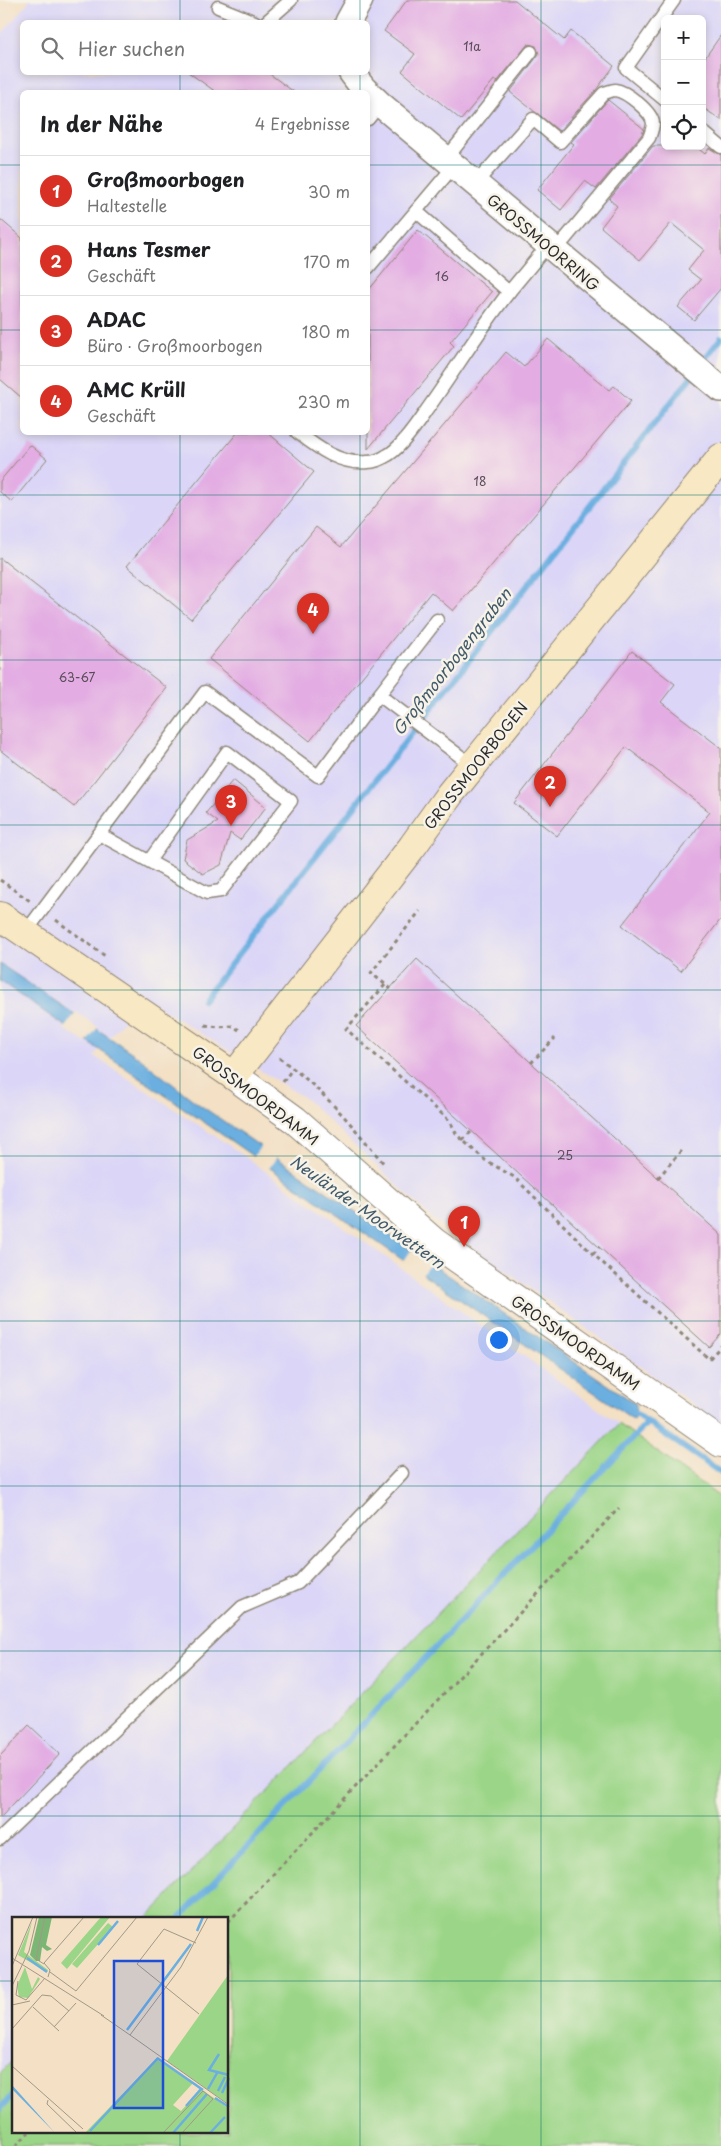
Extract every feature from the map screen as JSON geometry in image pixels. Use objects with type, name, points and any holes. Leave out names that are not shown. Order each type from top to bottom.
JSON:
[{"type":"main road","name":"GROSSMOORBOGEN","points":[[234,1076],[412,848],[473,766],[721,458]]},
{"type":"main road","name":"GROSSMOORDAMM","points":[[0,916],[234,1076]]},
{"type":"street","points":[[349,20],[360,0]]},
{"type":"street","name":"GROSSMOORRING","points":[[353,75],[364,90]]},
{"type":"street","name":"GROSSMOORRING","points":[[374,111],[450,162],[713,383]]},
{"type":"street","name":"GROSSMOORDAMM","points":[[234,1076],[296,1120],[434,1242],[721,1443]]},
{"type":"lane","points":[[268,20],[291,0]]},
{"type":"lane","points":[[661,97],[626,68],[674,0]]},
{"type":"lane","points":[[218,7],[250,20]]},
{"type":"lane","points":[[370,266],[416,211],[531,52]]},
{"type":"lane","points":[[301,435],[326,454],[348,461],[369,462],[388,456],[413,430],[509,292],[649,138],[653,120],[646,110],[624,93],[613,90],[604,93],[560,142],[534,119],[475,184]]},
{"type":"lane","points":[[706,134],[721,147]]},
{"type":"lane","points":[[416,211],[509,292]]},
{"type":"lane","points":[[25,933],[206,692],[318,776],[436,620]]},
{"type":"lane","points":[[379,695],[428,734],[473,766]]},
{"type":"lane","points":[[99,834],[207,893],[221,891],[291,801],[227,752],[149,861]]},
{"type":"lane","points":[[0,1839],[242,1607],[298,1583],[402,1473]]},
{"type":"path","points":[[0,880],[112,961]]},
{"type":"path","points":[[390,989],[371,973],[420,911]]},
{"type":"path","points":[[385,985],[346,1028],[450,1121],[457,1136],[485,1160],[514,1177],[593,1254],[709,1359],[721,1346]]},
{"type":"path","points":[[202,1024],[218,1027],[233,1026],[293,1068]]},
{"type":"path","points":[[531,1063],[555,1038]]},
{"type":"path","points":[[462,1140],[471,1132]]},
{"type":"path","points":[[658,1178],[681,1151]]},
{"type":"path","points":[[593,1254],[599,1247]]},
{"type":"path","points":[[229,1921],[619,1508]]},
{"type":"path","points":[[16,2146],[27,2134]]},
{"type":"shaded area","points":[[30,0],[721,0],[721,1424],[433,1219],[306,1099],[143,997],[94,1056],[230,1146],[619,1424],[148,1917],[12,1917],[12,2061],[0,2073],[0,36]]},
{"type":"green space","points":[[619,1424],[721,1498],[721,2146],[0,2146],[0,2073],[12,2061],[12,2134],[229,2134],[229,1917],[148,1917]]},
{"type":"water","points":[[0,964],[134,1054],[197,1103],[636,1404],[634,1420],[0,981]]},
{"type":"pier","points":[[76,1012],[98,1027],[86,1043],[64,1029]]},
{"type":"pier","points":[[262,1144],[278,1155],[268,1170],[252,1159]]},
{"type":"pier","points":[[413,1248],[432,1261],[421,1276],[402,1263]]},
{"type":"building","points":[[407,0],[515,0],[564,40],[571,31],[614,66],[596,90],[559,131],[510,92],[539,54],[536,46],[528,44],[497,82],[494,80],[461,120],[402,71],[415,54],[384,31]]},
{"type":"building","points":[[721,35],[721,120],[706,110],[706,56]]},
{"type":"building","points":[[192,75],[271,75],[291,90],[213,90]]},
{"type":"building","points":[[608,100],[644,129],[642,134],[596,189],[585,181],[561,210],[537,190],[574,144],[571,142]]},
{"type":"building","points":[[653,146],[661,146],[661,150],[700,150],[705,154],[709,148],[721,155],[721,288],[694,320],[678,307],[701,280],[688,270],[704,250],[671,223],[640,260],[601,227],[617,206],[609,199]]},
{"type":"building","points":[[0,219],[20,236],[20,396],[0,379]]},
{"type":"building","points":[[418,230],[492,292],[450,342],[454,346],[368,449],[368,435],[370,435],[370,289]]},
{"type":"building","points":[[548,339],[609,390],[614,386],[631,401],[453,611],[431,592],[310,741],[209,659],[316,527],[341,547],[506,352],[524,367]]},
{"type":"building","points":[[236,435],[271,435],[314,472],[191,619],[127,566]]},
{"type":"building","points":[[30,445],[47,459],[12,502],[0,492],[0,481]]},
{"type":"building","points":[[0,558],[167,688],[74,807],[0,750]]},
{"type":"building","points":[[632,651],[675,684],[661,702],[721,748],[721,919],[681,971],[622,925],[710,812],[626,747],[557,836],[514,803]]},
{"type":"building","points":[[233,780],[266,807],[240,840],[230,833],[221,865],[203,874],[183,859],[187,840],[218,822],[206,813]]},
{"type":"building","points":[[417,959],[721,1235],[721,1334],[709,1347],[356,1026]]},
{"type":"building","points":[[29,1725],[60,1754],[0,1818],[0,1756]]},
{"type":"waterway","name":"Großmoorbogengraben","points":[[700,365],[721,338]]},
{"type":"waterway","name":"Großmoorbogengraben","points":[[203,1000],[694,373]]},
{"type":"waterway","name":"Neuländer Moorwettern","points":[[630,1410],[721,1473]]},
{"type":"waterway","points":[[181,1917],[648,1422]]},
{"type":"waterway","points":[[0,2109],[12,2096]]},
{"type":"place","name":"AMC Krüll","points":[[313,634]]},
{"type":"place","name":"Hans Tesmer","points":[[550,807]]},
{"type":"place","name":"ADAC","points":[[231,826]]},
{"type":"place","name":"Großmoorbogen","points":[[464,1247]]}]
